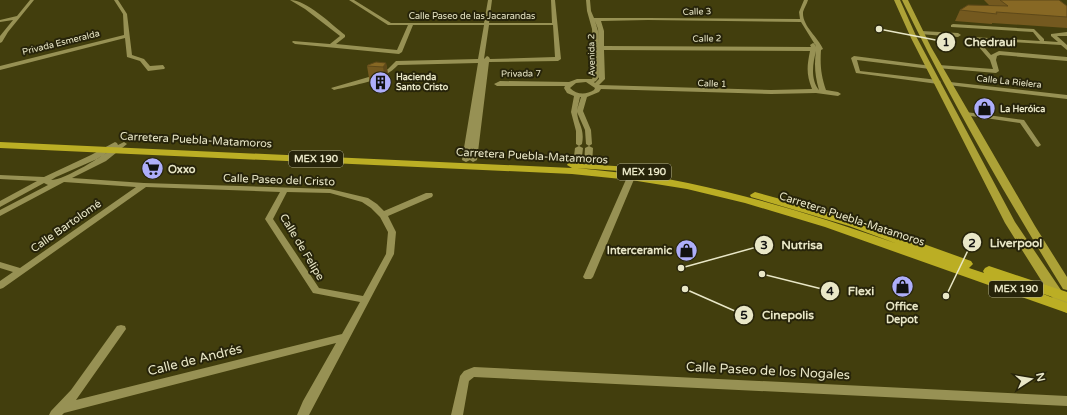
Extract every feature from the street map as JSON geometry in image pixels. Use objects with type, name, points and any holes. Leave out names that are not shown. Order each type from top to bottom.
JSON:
[{"type":"highway","name":"Carretera Puebla-Matamoros","points":[[0,139],[116,147],[572,171],[631,177],[706,190],[798,215],[965,271],[1067,308]]},
{"type":"highway","name":"Carretera Puebla-Matamoros","points":[[0,145],[116,147],[582,165],[682,178],[792,204],[874,230],[987,271],[1061,295]]},
{"type":"main road","points":[[897,0],[914,38],[1010,223],[1061,295],[1067,308]]},
{"type":"main road","points":[[906,0],[939,67],[1030,227],[1067,286]]},
{"type":"street","points":[[0,41],[2,36],[32,0]]},
{"type":"street","points":[[116,0],[124,14],[128,56],[142,60],[148,68]]},
{"type":"street","points":[[292,0],[307,8],[343,36],[332,45]]},
{"type":"street","name":"Calle Paseo de las Jacarandas","points":[[351,0],[390,24],[555,24]]},
{"type":"street","points":[[489,24],[490,0]]},
{"type":"street","points":[[470,160],[489,24],[494,0]]},
{"type":"street","points":[[334,88],[381,75],[390,70],[396,63],[413,61],[558,58],[554,0]]},
{"type":"street","name":"Avenida 2","points":[[588,0],[589,12],[595,19]]},
{"type":"street","name":"Avenida 2","points":[[588,81],[594,80],[596,77],[597,49],[600,31],[595,19],[592,5],[593,0]]},
{"type":"street","points":[[800,0],[796,10],[799,19],[818,43],[810,65],[811,77],[816,91]]},
{"type":"street","points":[[799,19],[806,0]]},
{"type":"street","points":[[0,21],[21,15]]},
{"type":"street","name":"Calle 3","points":[[595,19],[799,19]]},
{"type":"street","points":[[295,42],[399,52],[411,24]]},
{"type":"street","points":[[921,33],[958,35],[953,26],[1036,33],[1042,40]]},
{"type":"street","points":[[976,29],[982,36]]},
{"type":"street","points":[[1007,31],[1013,38]]},
{"type":"street","points":[[1065,46],[1053,35],[1067,34]]},
{"type":"street","name":"Privada Esmeralda","points":[[0,68],[127,36]]},
{"type":"street","points":[[939,67],[996,71],[993,60],[974,38],[1065,46]]},
{"type":"street","name":"Avenida 2","points":[[597,49],[602,79],[597,88]]},
{"type":"street","name":"Calle 2","points":[[597,49],[816,50]]},
{"type":"street","points":[[816,50],[818,76],[823,92]]},
{"type":"street","points":[[993,60],[994,55],[1000,53],[1067,59]]},
{"type":"street","points":[[930,67],[854,58],[858,72],[938,82]]},
{"type":"street","points":[[578,81],[588,81],[597,88],[593,94],[581,95],[572,93],[569,86],[578,81]]},
{"type":"street","name":"Privada 7","points":[[500,82],[569,86],[500,86],[497,84],[500,82]]},
{"type":"street","name":"Calle La Rielera","points":[[950,84],[1067,97]]},
{"type":"street","name":"Calle 1","points":[[597,88],[614,90],[822,95],[824,94],[823,92]]},
{"type":"street","name":"Calle 1","points":[[708,92],[816,91],[838,94]]},
{"type":"street","points":[[581,95],[574,106],[574,113],[580,130],[579,146],[582,165]]},
{"type":"street","points":[[581,95],[580,111],[588,130],[589,146],[582,165]]},
{"type":"street","points":[[966,114],[1022,121],[1038,145]]},
{"type":"street","points":[[0,204],[47,179],[116,147]]},
{"type":"street","points":[[0,213],[63,180],[116,147]]},
{"type":"street","name":"Calle Paseo del Cristo","points":[[0,177],[47,179],[47,182],[50,183],[63,180],[284,191],[330,191],[365,200],[374,206],[384,215],[392,232],[390,254],[307,405],[303,415]]},
{"type":"street","points":[[588,277],[631,177]]},
{"type":"street","name":"Calle Bartolomé","points":[[0,286],[144,185]]},
{"type":"street","name":"Calle de Felipe","points":[[284,191],[269,219],[316,291],[366,300]]},
{"type":"street","points":[[384,215],[429,195]]},
{"type":"street","points":[[0,265],[20,272]]},
{"type":"street","points":[[58,412],[75,393],[121,329]]},
{"type":"street","name":"Calle de Andrés","points":[[58,412],[345,337]]},
{"type":"street","name":"Calle Paseo de los Nogales","points":[[457,415],[464,379],[468,374],[474,372],[1067,401]]},
{"type":"building","points":[[1000,0],[1059,0],[1067,6],[1067,17],[996,12],[997,14],[960,10],[968,5],[1008,6]]},
{"type":"building","points":[[376,62],[386,63],[383,67],[367,66]]},
{"type":"place","name":"Chedraui","points":[[879,29]]},
{"type":"place","name":"Hacienda Santo Cristo","points":[[380,82]]},
{"type":"place","name":"La Heróica","points":[[985,109]]},
{"type":"place","name":"Oxxo","points":[[152,169]]},
{"type":"place","name":"Interceramic","points":[[687,250]]},
{"type":"place","name":"Nutrisa","points":[[681,268]]},
{"type":"place","name":"Flexi","points":[[762,274]]},
{"type":"place","name":"Office Depot","points":[[902,286]]},
{"type":"place","name":"Cinepolis","points":[[685,289]]},
{"type":"place","name":"Liverpool","points":[[946,296]]}]
